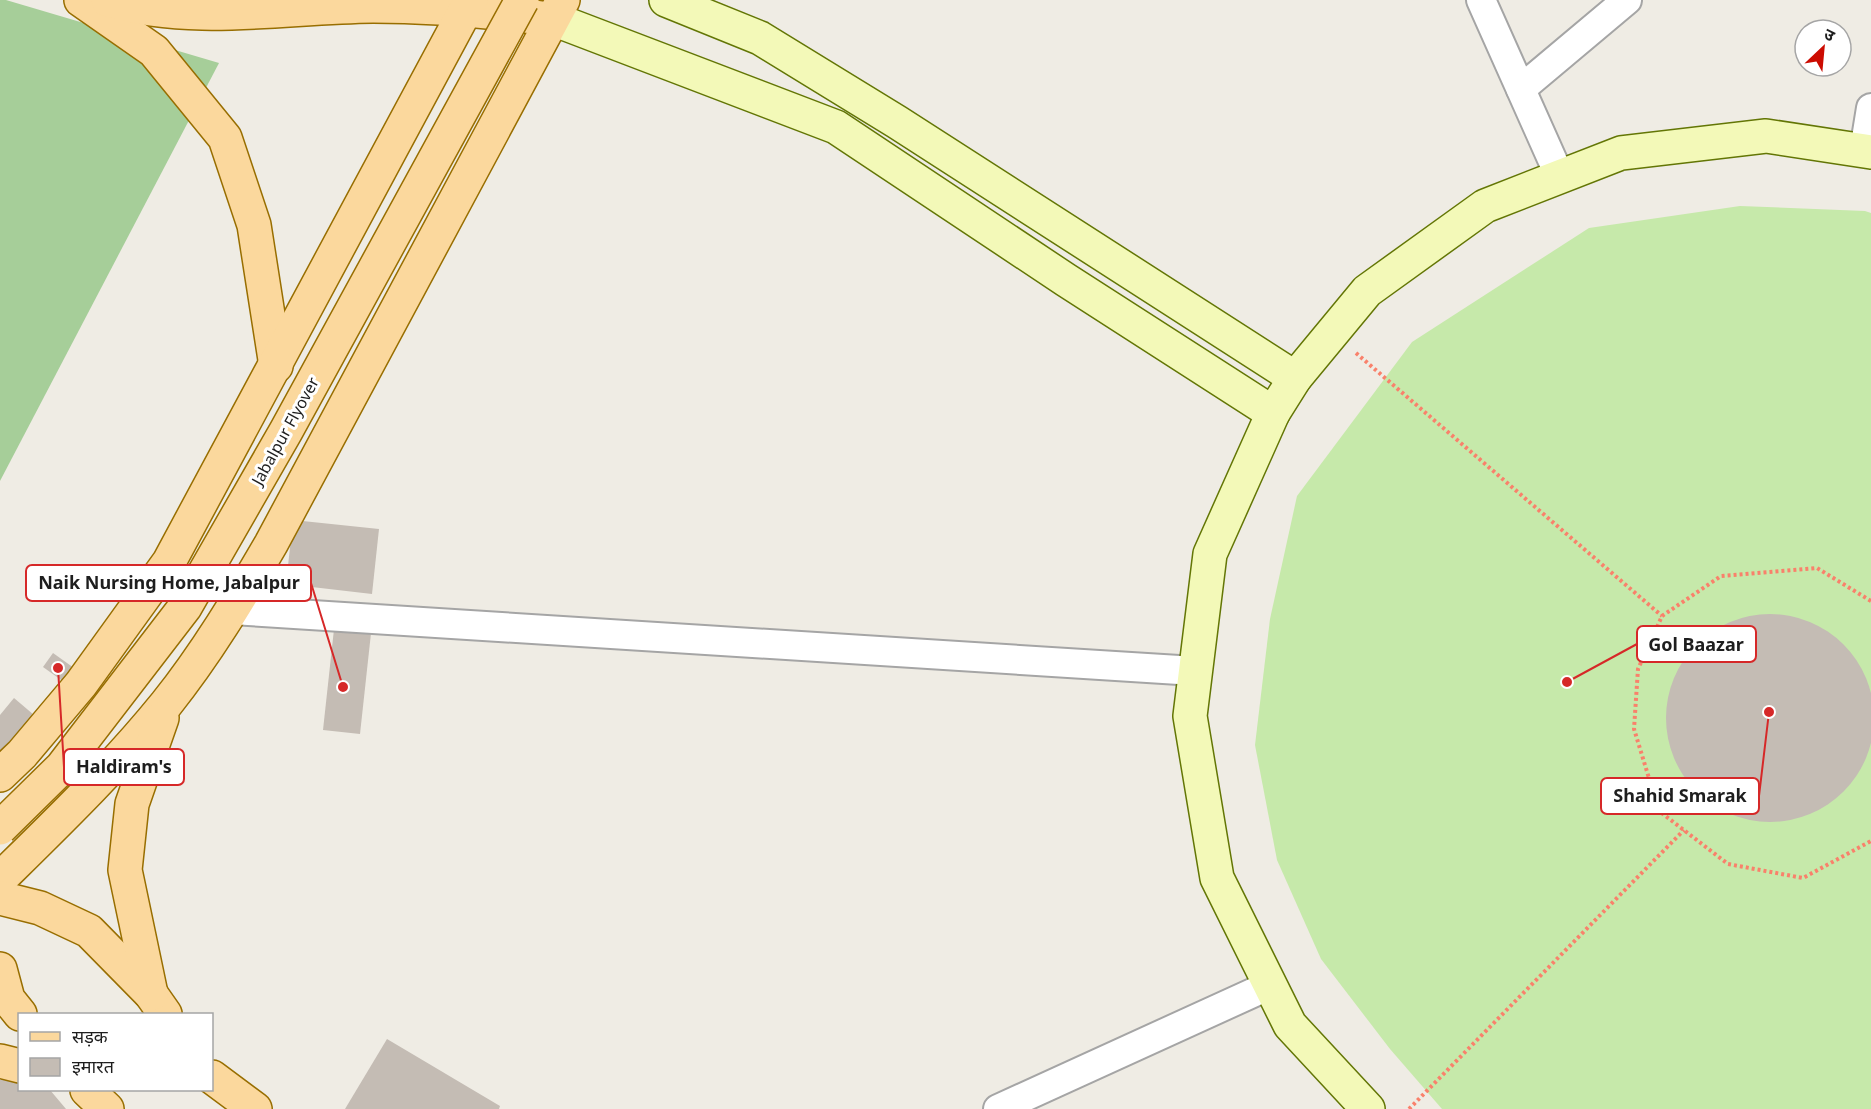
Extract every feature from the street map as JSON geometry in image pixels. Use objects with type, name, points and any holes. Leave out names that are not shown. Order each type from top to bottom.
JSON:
[{"type":"main road","points":[[81,0],[154,51],[225,138],[254,225],[276,366]]},
{"type":"main road","points":[[0,879],[97,784],[167,702],[232,610],[271,544],[558,10],[469,4],[193,14],[128,6],[108,0]]},
{"type":"main road","name":"Jabalpur Flyover","points":[[0,828],[62,767],[185,607],[292,421],[522,0]]},
{"type":"main road","points":[[0,775],[22,754],[81,684],[169,562],[469,4]]},
{"type":"main road","points":[[158,1004],[125,870],[132,804],[167,702]]},
{"type":"main road","points":[[0,898],[40,908],[89,931],[158,1004]]},
{"type":"main road","points":[[0,969],[8,999],[19,1013]]},
{"type":"main road","points":[[0,1061],[18,1066]]},
{"type":"main road","points":[[213,1078],[255,1109]]},
{"type":"main road","points":[[89,1091],[107,1109]]},
{"type":"street","points":[[666,0],[759,38],[897,122],[1295,378]]},
{"type":"street","points":[[1481,0],[1560,177]]},
{"type":"street","points":[[1521,89],[1627,0]]},
{"type":"street","points":[[558,10],[836,127],[1066,280],[1273,413]]},
{"type":"street","points":[[1368,1109],[1290,1025],[1217,878],[1190,716],[1209,554],[1273,413],[1295,378],[1367,291],[1485,206],[1621,153],[1766,136],[1867,151],[1871,108]]},
{"type":"street","points":[[232,610],[1195,671]]},
{"type":"street","points":[[998,1109],[1270,985]]},
{"type":"path","points":[[1333,333],[1662,616]]},
{"type":"path","points":[[1871,601],[1817,568],[1721,576],[1662,616],[1638,669],[1634,729],[1659,811],[1728,864],[1803,878],[1871,841]]},
{"type":"path","points":[[1409,1109],[1684,830]]},
{"type":"green space","points":[[0,0],[219,63],[0,481]]},
{"type":"green space","points":[[1740,206],[1871,213],[1871,1109],[1442,1109],[1390,1049],[1321,959],[1277,860],[1255,745],[1270,619],[1297,496],[1412,342],[1589,228]]},
{"type":"building","points":[[293,520],[379,529],[372,594],[286,584]]},
{"type":"building","points":[[1770,614],[1790,616],[1819,626],[1850,652],[1862,669],[1872,698],[1872,738],[1862,767],[1836,798],[1810,814],[1790,820],[1770,822],[1750,820],[1730,814],[1704,798],[1690,784],[1674,758],[1668,738],[1666,718],[1668,698],[1674,678],[1690,652],[1704,638],[1730,622],[1750,616]]},
{"type":"building","points":[[335,620],[372,624],[360,734],[323,730]]},
{"type":"building","points":[[53,653],[74,668],[64,682],[43,667]]},
{"type":"building","points":[[14,698],[34,715],[6,755],[0,750],[0,715]]},
{"type":"building","points":[[387,1039],[500,1106],[499,1109],[345,1109]]},
{"type":"building","points":[[18,1066],[18,1091],[51,1091],[66,1109],[0,1109],[0,1080]]},
{"type":"place","name":"Haldiram's","points":[[58,668]]},
{"type":"place","name":"Gol Baazar","points":[[1567,682]]},
{"type":"place","name":"Naik Nursing Home, Jabalpur","points":[[343,687]]},
{"type":"place","name":"Shahid Smarak","points":[[1769,712]]}]
